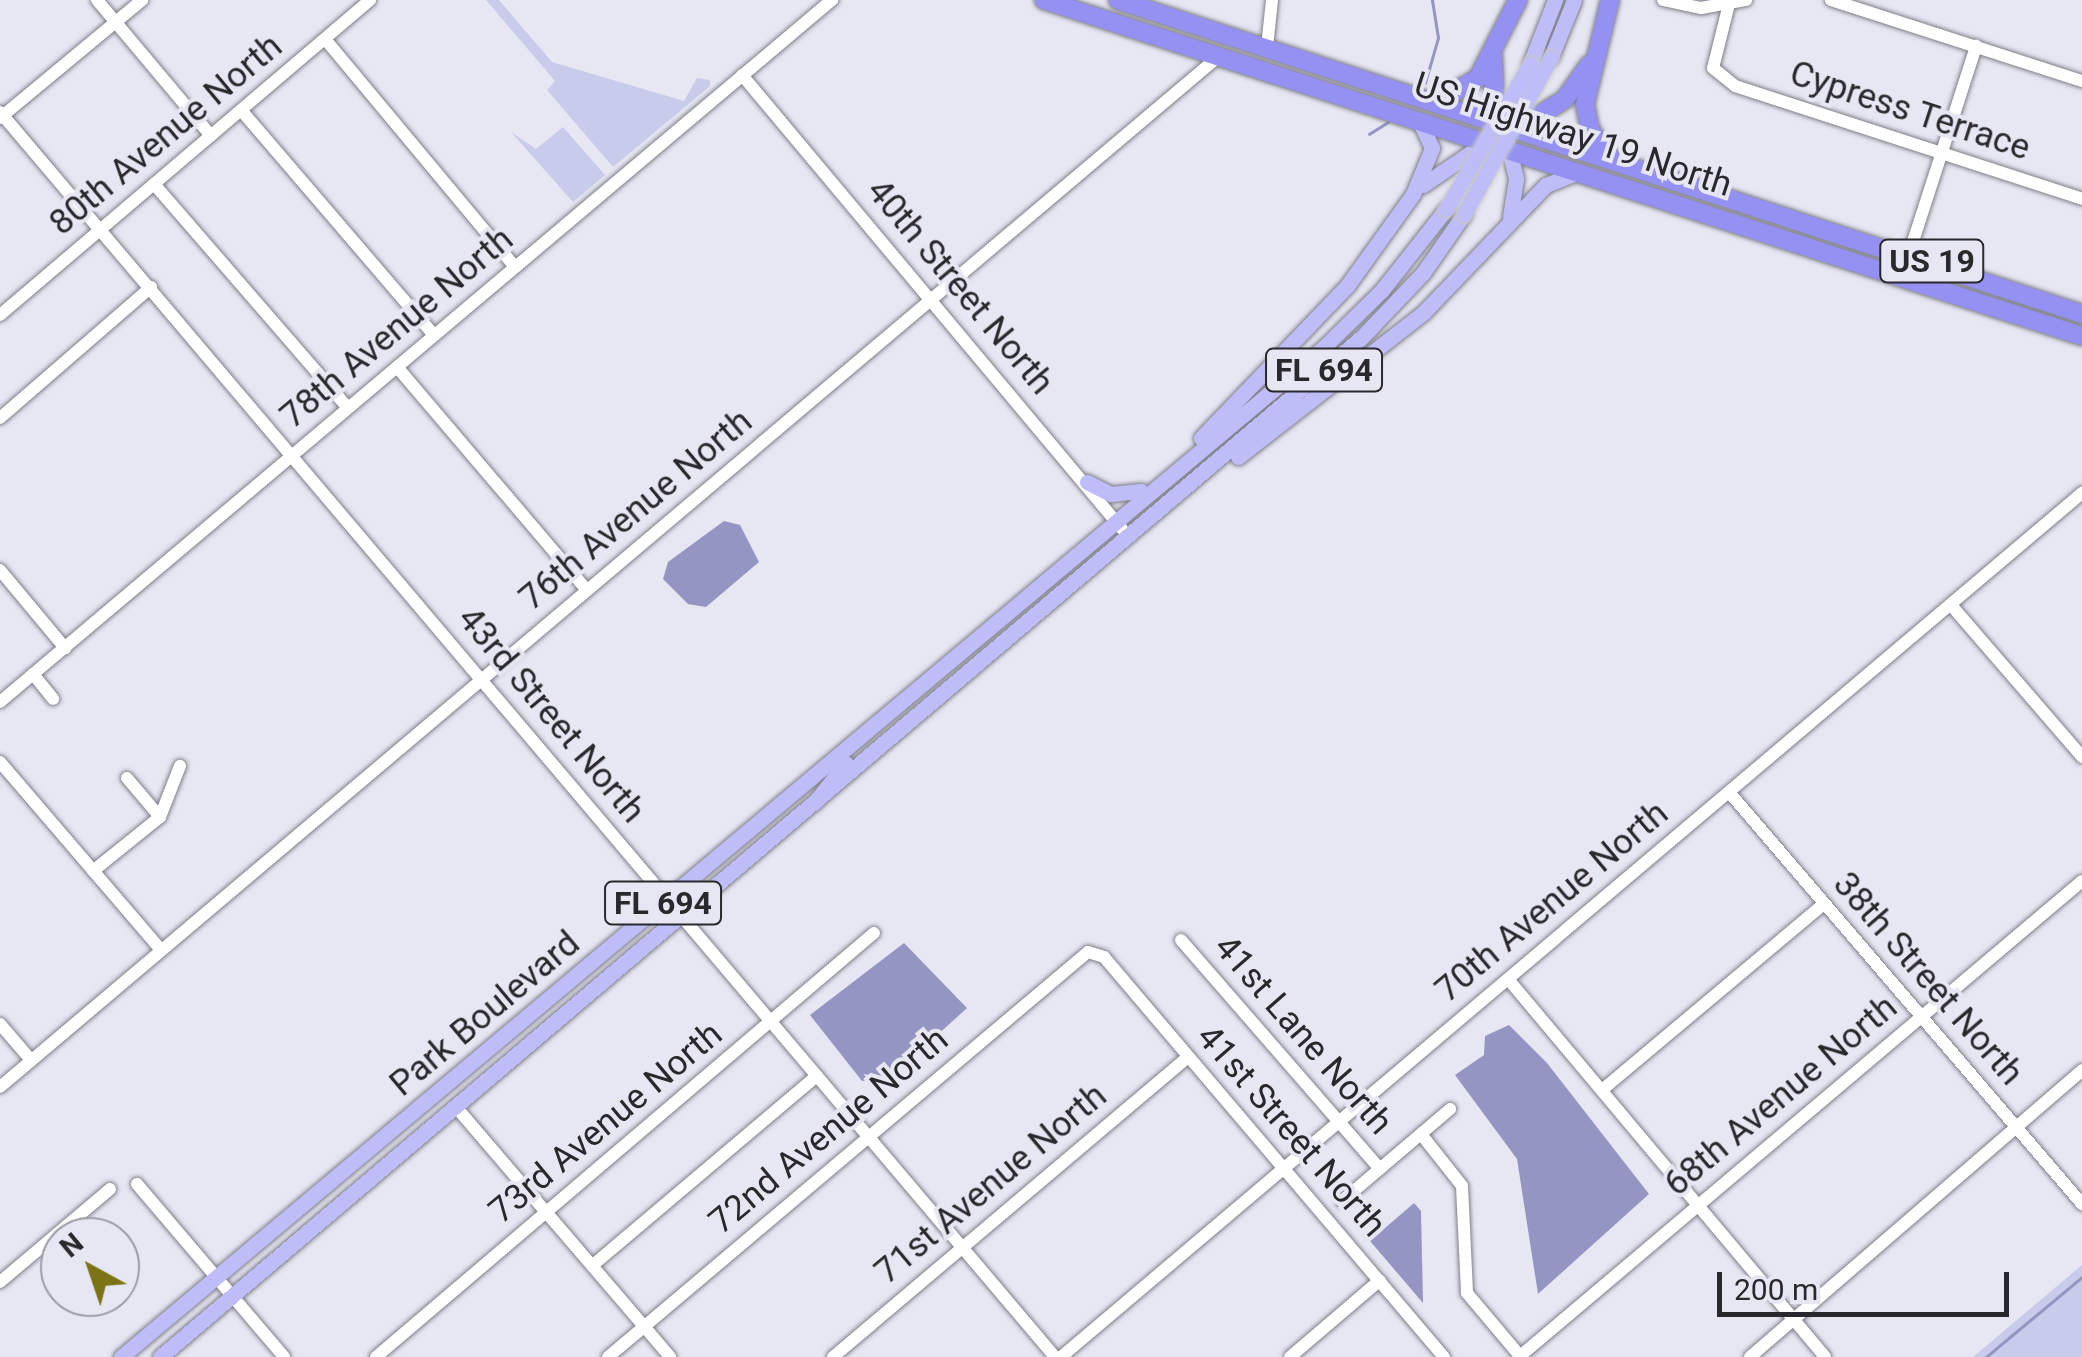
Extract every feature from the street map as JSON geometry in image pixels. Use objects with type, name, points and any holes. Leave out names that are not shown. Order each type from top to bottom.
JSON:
[{"type":"highway","name":"US Highway 19 North","points":[[1044,0],[1419,120],[1541,135],[1953,268],[2082,314]]},
{"type":"highway","name":"US Highway 19 North","points":[[1118,0],[1438,102],[1501,133],[1531,155],[1898,272],[2082,336]]},
{"type":"highway","points":[[1438,102],[1469,87],[1518,0]]},
{"type":"highway","points":[[1610,0],[1586,118],[1610,157]]},
{"type":"highway","points":[[1494,46],[1494,94],[1501,133],[1566,99],[1597,52]]},
{"type":"highway","points":[[1866,262],[1909,254]]},
{"type":"highway","points":[[1898,272],[1953,268]]},
{"type":"main road","name":"FL 694","points":[[1116,522],[1323,348],[1382,290],[1446,208],[1530,64],[1555,0]]},
{"type":"main road","name":"FL 694","points":[[1130,538],[1362,337],[1423,273],[1464,214],[1551,57],[1574,0]]},
{"type":"main road","points":[[1413,194],[1432,148],[1419,120]]},
{"type":"main road","points":[[1116,522],[1141,491],[1301,338],[1413,194],[1442,167],[1501,133],[1516,180],[1508,221]]},
{"type":"main road","points":[[1165,508],[1382,349],[1546,185],[1581,171]]},
{"type":"main road","points":[[1088,482],[1111,494],[1141,491]]},
{"type":"main road","name":"Park Boulevard","points":[[121,1357],[218,1280],[1116,522]]},
{"type":"main road","name":"Park Boulevard","points":[[160,1357],[1130,538]]},
{"type":"main road","points":[[906,730],[912,706],[1000,632],[1016,606]]},
{"type":"main road","points":[[806,814],[830,778],[887,728],[888,715]]},
{"type":"main road","points":[[456,1107],[458,1090],[480,1058]]},
{"type":"main road","points":[[397,1156],[423,1106]]},
{"type":"street","points":[[97,0],[211,136]]},
{"type":"street","points":[[1,115],[142,0]]},
{"type":"street","name":"80th Avenue North","points":[[0,315],[370,0]]},
{"type":"street","name":"78th Avenue North","points":[[0,702],[832,0]]},
{"type":"street","points":[[1267,47],[1272,0]]},
{"type":"street","points":[[1664,0],[1729,4],[1746,0]]},
{"type":"street","points":[[1831,0],[2082,80]]},
{"type":"street","name":"Cypress Terrace","points":[[1729,4],[1714,68],[1721,78],[2082,199]]},
{"type":"street","points":[[324,39],[516,267]]},
{"type":"street","points":[[1909,254],[1976,46]]},
{"type":"street","name":"76th Avenue North","points":[[0,1087],[1219,56]]},
{"type":"street","name":"40th Street North","points":[[742,75],[1088,482],[1130,538]]},
{"type":"street","points":[[241,110],[434,335]]},
{"type":"street","name":"43rd Street North","points":[[1,115],[1058,1357]]},
{"type":"street","points":[[154,184],[348,408]]},
{"type":"street","points":[[0,418],[151,287]]},
{"type":"street","points":[[397,366],[588,590]]},
{"type":"street","name":"70th Avenue North","points":[[1058,1357],[2082,493]]},
{"type":"street","points":[[0,570],[65,648]]},
{"type":"street","points":[[1951,604],[2082,757]]},
{"type":"street","points":[[32,674],[54,700]]},
{"type":"street","points":[[0,762],[162,950]]},
{"type":"street","points":[[93,871],[160,816],[180,766]]},
{"type":"street","points":[[127,778],[160,816]]},
{"type":"street","name":"38th Street North","points":[[1729,792],[2082,1204]]},
{"type":"street","name":"68th Avenue North","points":[[1520,1357],[2082,881]]},
{"type":"street","points":[[1602,1090],[1824,904]]},
{"type":"street","name":"73rd Avenue North","points":[[376,1357],[874,933]]},
{"type":"street","name":"41st Lane North","points":[[1181,940],[1380,1169]]},
{"type":"street","name":"41st Street North","points":[[1088,952],[1104,957],[1444,1357]]},
{"type":"street","name":"72nd Avenue North","points":[[608,1357],[1088,952]]},
{"type":"street","points":[[1508,979],[1825,1357]]},
{"type":"street","points":[[0,1024],[32,1060]]},
{"type":"street","name":"71st Avenue North","points":[[833,1357],[1188,1058]]},
{"type":"street","points":[[1750,1357],[2082,1070]]},
{"type":"street","points":[[593,1265],[818,1076]]},
{"type":"street","points":[[456,1107],[670,1357]]},
{"type":"street","points":[[1342,1201],[1450,1109]]},
{"type":"street","points":[[1422,1134],[1462,1186],[1467,1292],[1520,1357]]},
{"type":"street","points":[[137,1184],[284,1357]]},
{"type":"street","points":[[0,1282],[110,1190]]},
{"type":"street","points":[[1290,1357],[1380,1280]]},
{"type":"shaded area","points":[[486,0],[499,0],[552,62],[684,101],[697,78],[710,80],[710,86],[613,167],[547,90],[555,81]]},
{"type":"shaded area","points":[[563,127],[605,175],[573,202],[511,132],[536,149]]},
{"type":"shaded area","points":[[724,521],[740,525],[759,562],[706,607],[688,604],[663,579],[668,562]]},
{"type":"shaded area","points":[[904,943],[967,1008],[891,1077],[862,1081],[810,1015]]},
{"type":"shaded area","points":[[1509,1025],[1547,1063],[1649,1194],[1538,1294],[1517,1159],[1455,1075],[1484,1055],[1485,1036]]},
{"type":"shaded area","points":[[1414,1203],[1421,1211],[1423,1303],[1370,1241]]},
{"type":"shaded area","points":[[2082,1265],[2082,1357],[1973,1357]]},
{"type":"waterway","points":[[1425,83],[1438,38],[1432,0]]},
{"type":"waterway","points":[[1369,134],[1388,122]]},
{"type":"waterway","points":[[1986,1357],[2082,1277]]}]
